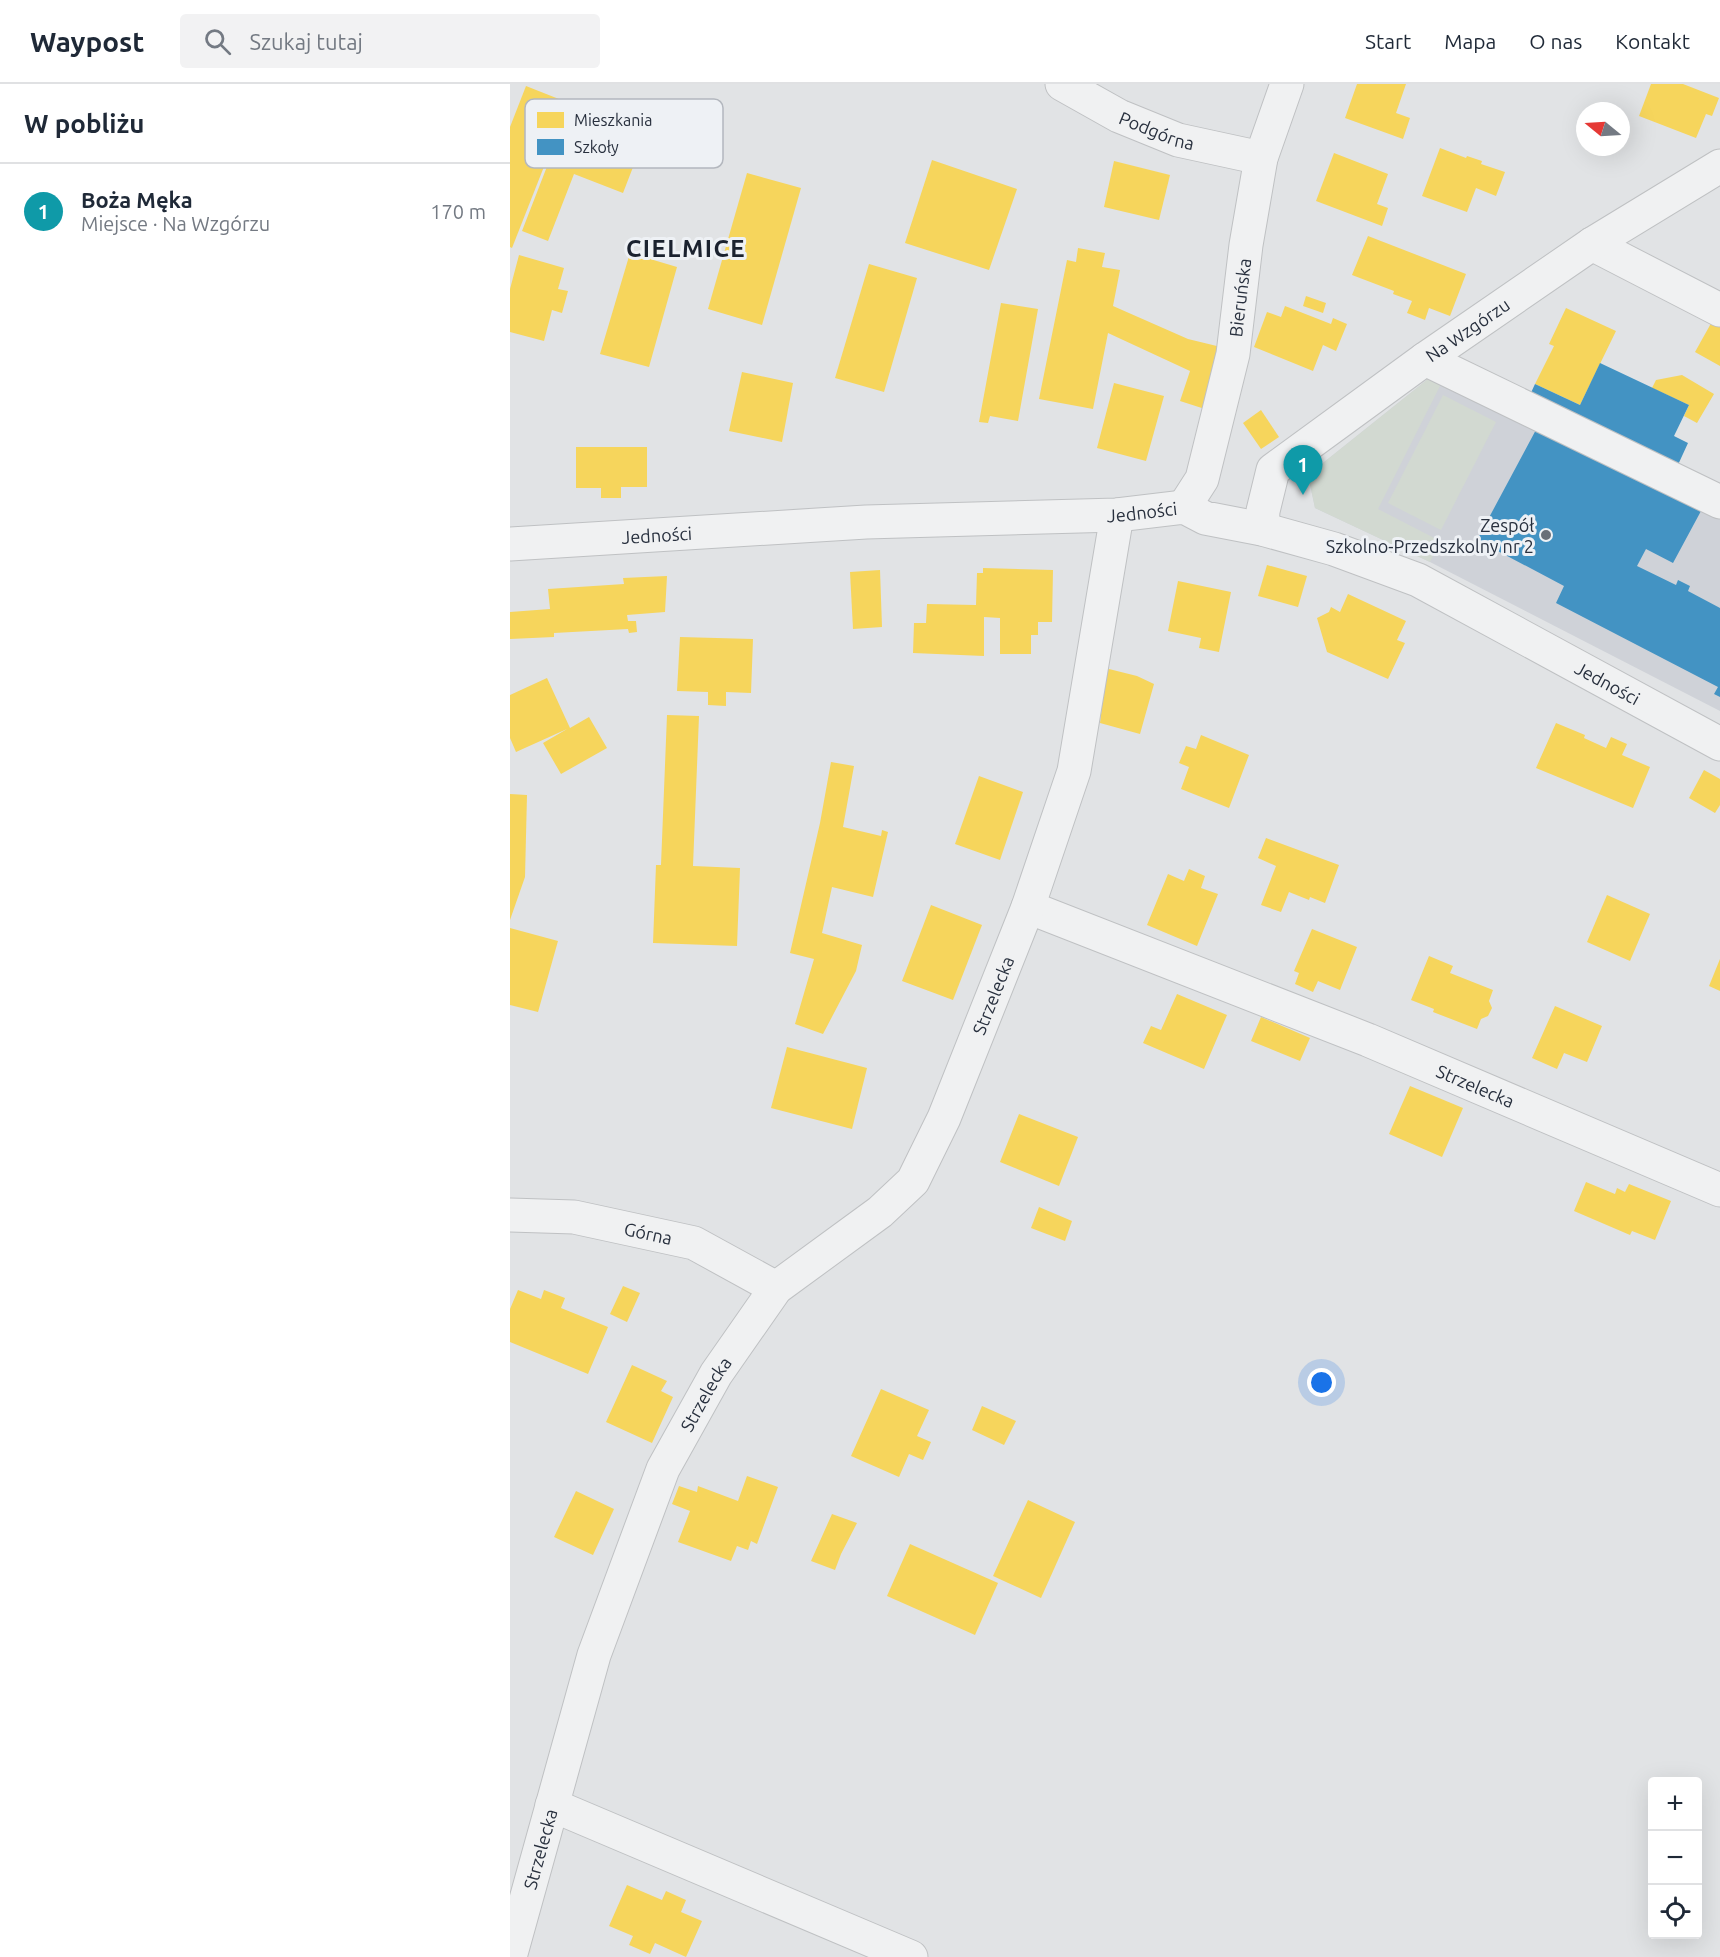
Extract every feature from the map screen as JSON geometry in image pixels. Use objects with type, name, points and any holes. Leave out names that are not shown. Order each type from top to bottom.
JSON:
[{"type":"street","name":"Podgórna","points":[[1062,84],[1119,117],[1178,140],[1261,158]]},
{"type":"street","name":"Bieruńska","points":[[1184,507],[1202,478],[1233,354],[1246,245],[1261,158],[1287,84]]},
{"type":"street","name":"Na Wzgórzu","points":[[1262,529],[1263,511],[1273,470],[1425,359],[1592,244],[1716,174]]},
{"type":"street","points":[[1592,244],[1720,310]]},
{"type":"street","points":[[1425,359],[1720,502]]},
{"type":"street","name":"Jedności","points":[[510,544],[866,522],[1117,515],[1184,507],[1205,518],[1262,529],[1334,549],[1418,580],[1720,744]]},
{"type":"street","name":"Strzelecka","points":[[510,1957],[594,1655],[663,1469],[716,1374],[776,1288],[880,1212],[913,1181],[944,1118],[1028,907],[1074,771],[1117,515]]},
{"type":"street","name":"Strzelecka","points":[[1028,907],[1368,1040],[1720,1190]]},
{"type":"street","name":"Górna","points":[[510,1215],[574,1217],[694,1243],[776,1288]]},
{"type":"street","points":[[552,1805],[911,1957]]},
{"type":"shaded area","name":"Zespół Szkolno-Przedszkolny nr 2","points":[[1433,375],[1720,487],[1720,711],[1430,562],[1315,508],[1308,475]]},
{"type":"shaded area","points":[[1433,375],[1442,382],[1378,509],[1440,541],[1430,562],[1315,508],[1308,475]]},
{"type":"shaded area","points":[[1443,395],[1496,422],[1441,530],[1388,503]]},
{"type":"building: Mieszkania","points":[[1357,84],[1406,84],[1396,113],[1410,118],[1403,139],[1345,118]]},
{"type":"building: Mieszkania","points":[[1651,84],[1683,84],[1719,98],[1712,116],[1706,114],[1696,138],[1639,116]]},
{"type":"building: Mieszkania","points":[[526,86],[559,99],[525,99],[525,168],[543,168],[512,248],[510,247],[510,127]]},
{"type":"building: Mieszkania","points":[[1440,148],[1466,158],[1467,156],[1482,161],[1481,164],[1505,172],[1496,196],[1476,188],[1467,212],[1422,196]]},
{"type":"building: Mieszkania","points":[[1334,153],[1388,174],[1377,204],[1388,208],[1382,226],[1316,201]]},
{"type":"building: Mieszkania","points":[[932,160],[1017,189],[989,270],[905,243]]},
{"type":"building: Mieszkania","points":[[1114,161],[1170,175],[1159,220],[1104,207]]},
{"type":"building: Mieszkania","points":[[546,168],[633,168],[623,193],[574,174],[548,241],[522,231]]},
{"type":"building: Mieszkania","points":[[747,173],[801,188],[762,325],[708,309]]},
{"type":"building: Mieszkania","points":[[1368,236],[1466,274],[1450,316],[1429,308],[1425,320],[1407,313],[1412,301],[1393,294],[1394,291],[1352,275]]},
{"type":"building: Mieszkania","points":[[1078,248],[1105,253],[1102,267],[1120,270],[1113,306],[1188,339],[1225,348],[1208,410],[1180,401],[1190,371],[1108,333],[1093,409],[1039,399],[1067,260],[1076,262]]},
{"type":"building: Mieszkania","points":[[630,253],[677,267],[649,367],[600,354]]},
{"type":"building: Mieszkania","points":[[519,255],[564,268],[558,289],[568,291],[562,313],[552,310],[544,341],[510,332],[510,289]]},
{"type":"building: Mieszkania","points":[[869,264],[917,278],[884,392],[835,378]]},
{"type":"building: Mieszkania","points":[[1306,296],[1326,303],[1323,313],[1303,306]]},
{"type":"building: Mieszkania","points":[[1001,303],[1038,309],[1018,421],[990,416],[988,423],[979,422]]},
{"type":"building: Mieszkania","points":[[1285,306],[1331,324],[1333,318],[1347,324],[1336,351],[1323,345],[1313,371],[1254,347],[1267,312],[1281,317]]},
{"type":"building: Mieszkania","points":[[1566,308],[1616,331],[1580,405],[1535,384],[1554,346],[1549,344]]},
{"type":"building: Mieszkania","points":[[1714,318],[1720,321],[1720,366],[1695,352]]},
{"type":"building: Mieszkania","points":[[742,372],[793,383],[782,442],[729,431]]},
{"type":"building: Mieszkania","points":[[1682,375],[1714,394],[1697,423],[1684,416],[1689,405],[1652,388],[1656,380]]},
{"type":"building: Mieszkania","points":[[1114,383],[1164,396],[1146,461],[1097,448]]},
{"type":"building: Mieszkania","points":[[1261,410],[1279,437],[1261,449],[1243,423]]},
{"type":"building: Mieszkania","points":[[576,447],[647,447],[647,487],[621,487],[621,498],[601,498],[601,488],[576,488]]},
{"type":"building: Mieszkania","points":[[1267,565],[1307,576],[1298,607],[1258,596]]},
{"type":"building: Mieszkania","points":[[983,568],[1053,570],[1052,622],[1038,622],[1038,635],[1031,635],[1031,654],[1000,654],[1000,618],[984,617],[984,656],[913,653],[914,623],[926,623],[927,604],[976,605],[977,573],[983,573]]},
{"type":"building: Mieszkania","points":[[880,570],[882,627],[853,629],[850,572]]},
{"type":"building: Mieszkania","points":[[667,576],[665,612],[627,615],[628,621],[636,621],[637,632],[629,633],[628,629],[554,633],[554,637],[510,639],[510,612],[550,609],[548,589],[624,584],[623,578]]},
{"type":"building: Mieszkania","points":[[1178,581],[1231,592],[1219,652],[1199,648],[1201,638],[1168,631]]},
{"type":"building: Mieszkania","points":[[1348,594],[1406,621],[1397,640],[1405,643],[1388,679],[1327,652],[1317,618],[1329,612],[1331,607],[1340,612]]},
{"type":"building: Mieszkania","points":[[680,637],[753,639],[751,693],[726,692],[726,706],[708,705],[708,692],[677,691]]},
{"type":"building: Mieszkania","points":[[1101,667],[1137,676],[1154,684],[1140,734],[1100,723],[1103,697],[1093,695]]},
{"type":"building: Mieszkania","points":[[547,678],[570,728],[589,717],[607,748],[561,774],[543,743],[567,729],[516,752],[510,738],[510,695]]},
{"type":"building: Mieszkania","points":[[667,715],[699,716],[693,866],[740,868],[737,946],[653,943],[656,865],[661,865]]},
{"type":"building: Mieszkania","points":[[1556,723],[1585,735],[1584,738],[1606,748],[1611,737],[1627,744],[1622,755],[1650,767],[1633,808],[1536,768]]},
{"type":"building: Mieszkania","points":[[1201,735],[1249,755],[1229,808],[1181,789],[1189,767],[1179,763],[1186,746],[1196,749]]},
{"type":"building: Mieszkania","points":[[831,762],[854,766],[843,827],[881,836],[882,830],[888,832],[873,897],[832,887],[822,933],[862,945],[856,971],[823,1034],[795,1024],[814,959],[790,953],[820,823]]},
{"type":"building: Mieszkania","points":[[1704,770],[1720,779],[1720,805],[1715,813],[1689,798]]},
{"type":"building: Mieszkania","points":[[979,776],[1023,792],[1000,860],[955,844]]},
{"type":"building: Mieszkania","points":[[510,794],[527,795],[525,877],[510,920]]},
{"type":"building: Mieszkania","points":[[1266,838],[1339,865],[1325,903],[1310,897],[1309,900],[1289,892],[1281,912],[1261,905],[1276,866],[1258,858]]},
{"type":"building: Mieszkania","points":[[1189,869],[1205,876],[1201,888],[1218,894],[1197,946],[1147,925],[1168,874],[1184,881]]},
{"type":"building: Mieszkania","points":[[1607,895],[1650,914],[1630,961],[1587,942]]},
{"type":"building: Mieszkania","points":[[931,905],[982,925],[953,1000],[902,981]]},
{"type":"building: Mieszkania","points":[[510,928],[558,941],[538,1012],[510,1005]]},
{"type":"building: Mieszkania","points":[[1312,929],[1357,947],[1340,990],[1318,981],[1313,992],[1295,984],[1299,973],[1294,971]]},
{"type":"building: Mieszkania","points":[[1429,956],[1453,966],[1450,973],[1493,990],[1489,1001],[1492,1008],[1488,1016],[1481,1019],[1477,1029],[1433,1012],[1434,1009],[1411,1000]]},
{"type":"building: Mieszkania","points":[[1720,959],[1720,991],[1709,986]]},
{"type":"building: Mieszkania","points":[[1177,994],[1227,1015],[1204,1069],[1143,1043],[1151,1026],[1161,1030]]},
{"type":"building: Mieszkania","points":[[1555,1006],[1602,1026],[1587,1062],[1564,1053],[1557,1069],[1532,1058]]},
{"type":"building: Mieszkania","points":[[1261,1017],[1310,1038],[1300,1061],[1251,1041]]},
{"type":"building: Mieszkania","points":[[787,1047],[867,1068],[852,1129],[771,1108]]},
{"type":"building: Mieszkania","points":[[1410,1086],[1463,1108],[1442,1157],[1389,1134]]},
{"type":"building: Mieszkania","points":[[1019,1114],[1078,1137],[1059,1186],[1000,1162]]},
{"type":"building: Mieszkania","points":[[1586,1182],[1615,1194],[1617,1188],[1625,1192],[1629,1184],[1671,1201],[1655,1240],[1632,1231],[1630,1235],[1574,1211]]},
{"type":"building: Mieszkania","points":[[1039,1207],[1072,1221],[1065,1241],[1031,1228]]},
{"type":"building: Mieszkania","points":[[623,1286],[640,1293],[627,1322],[610,1314]]},
{"type":"building: Mieszkania","points":[[518,1290],[541,1299],[544,1290],[565,1298],[561,1308],[608,1327],[588,1374],[510,1342],[510,1309]]},
{"type":"building: Mieszkania","points":[[632,1365],[667,1381],[661,1391],[673,1397],[652,1443],[606,1422]]},
{"type":"building: Mieszkania","points":[[881,1389],[929,1410],[917,1436],[931,1442],[923,1460],[909,1454],[899,1477],[851,1456]]},
{"type":"building: Mieszkania","points":[[982,1406],[1016,1421],[1004,1445],[972,1430]]},
{"type":"building: Mieszkania","points":[[747,1476],[778,1487],[757,1544],[751,1541],[748,1550],[737,1546],[731,1561],[678,1542],[690,1511],[672,1504],[679,1486],[697,1492],[698,1486],[738,1501]]},
{"type":"building: Mieszkania","points":[[576,1491],[614,1509],[593,1555],[554,1537]]},
{"type":"building: Mieszkania","points":[[1028,1500],[1075,1522],[1041,1598],[993,1576]]},
{"type":"building: Mieszkania","points":[[832,1514],[857,1523],[835,1570],[811,1561]]},
{"type":"building: Mieszkania","points":[[910,1544],[998,1583],[975,1635],[887,1596]]},
{"type":"building: Mieszkania","points":[[627,1885],[662,1900],[666,1891],[686,1900],[681,1912],[702,1921],[686,1957],[655,1943],[650,1954],[629,1945],[633,1936],[609,1926]]},
{"type":"building: Szkoły","points":[[1600,363],[1689,405],[1674,436],[1688,443],[1677,467],[1529,397],[1535,384],[1580,405]]},
{"type":"building: Szkoły","points":[[1538,426],[1701,511],[1673,563],[1646,549],[1637,566],[1676,585],[1678,580],[1690,586],[1688,591],[1720,608],[1720,697],[1714,694],[1718,687],[1556,603],[1564,586],[1477,540]]},
{"type":"place","name":"Boża Męka","points":[[1303,495]]},
{"type":"place","name":"Zespół Szkolno-Przedszkolny nr 2","points":[[1546,535]]},
{"type":"district","name":"CIELMICE","points":[[686,248]]}]
